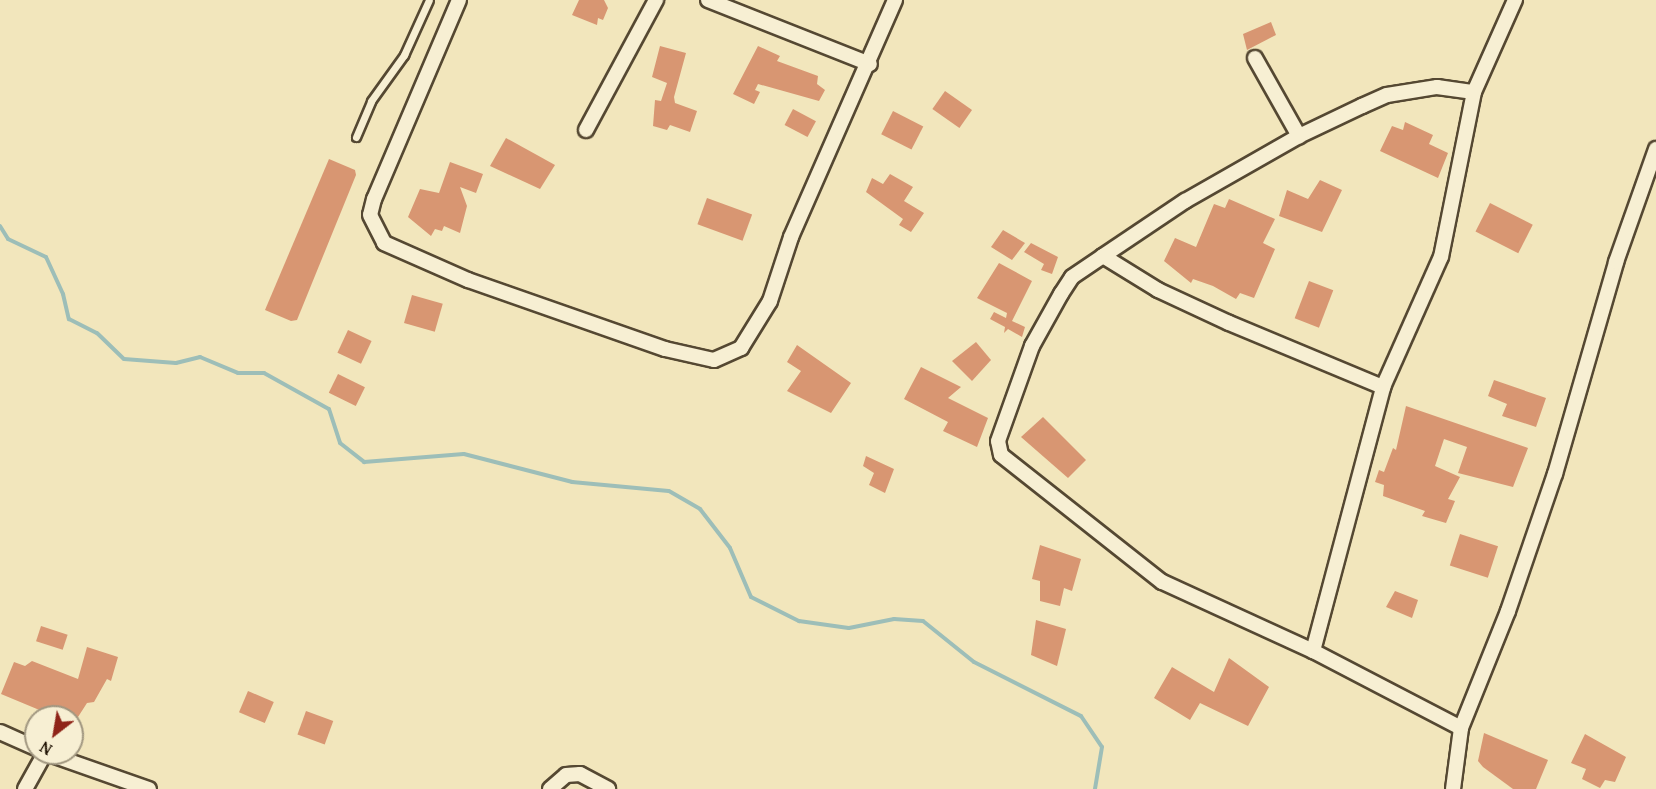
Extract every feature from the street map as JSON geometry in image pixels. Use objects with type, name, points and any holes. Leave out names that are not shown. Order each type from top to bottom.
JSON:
[{"type":"street","points":[[459,0],[374,199],[370,215],[384,243],[468,280],[665,349],[714,360],[741,348],[770,301],[791,237],[853,93],[870,63],[895,0]]},
{"type":"street","points":[[586,130],[656,0]]},
{"type":"street","points":[[708,0],[870,63]]},
{"type":"street","points":[[1313,651],[1383,387],[1408,338],[1441,257],[1473,92],[1515,0]]},
{"type":"street","points":[[1255,58],[1299,135]]},
{"type":"street","points":[[1461,728],[1313,651],[1162,582],[998,448],[1032,346],[1072,277],[1185,201],[1299,135],[1387,95],[1437,87],[1473,92]]},
{"type":"street","points":[[1453,789],[1461,728],[1508,611],[1555,474],[1616,262],[1656,149]]},
{"type":"street","points":[[1103,256],[1188,304],[1383,387]]},
{"type":"street","points":[[0,732],[24,743]]},
{"type":"street","points":[[25,789],[39,765]]},
{"type":"street","points":[[80,765],[149,789]]},
{"type":"street","points":[[550,789],[566,775],[580,774],[608,789]]},
{"type":"lane","points":[[356,136],[371,101],[404,55],[429,0]]},
{"type":"building","points":[[579,0],[604,0],[608,8],[603,20],[598,18],[597,25],[572,15]]},
{"type":"building","points":[[1271,22],[1276,35],[1247,50],[1243,34]]},
{"type":"building","points":[[660,46],[686,53],[674,97],[675,103],[697,111],[690,132],[670,125],[667,130],[653,126],[655,100],[661,101],[667,83],[652,77]]},
{"type":"building","points":[[758,46],[780,56],[777,61],[818,76],[817,84],[825,90],[819,101],[758,84],[755,90],[760,92],[754,104],[733,94]]},
{"type":"building","points":[[945,91],[972,110],[959,128],[932,109]]},
{"type":"building","points":[[793,109],[816,121],[808,137],[785,125]]},
{"type":"building","points":[[893,111],[923,126],[911,150],[881,134]]},
{"type":"building","points":[[1405,122],[1433,135],[1429,144],[1448,153],[1438,178],[1380,151],[1392,126],[1403,130]]},
{"type":"building","points":[[506,138],[555,165],[540,189],[490,166]]},
{"type":"building","points":[[329,159],[355,170],[356,175],[297,320],[291,321],[265,310]]},
{"type":"building","points":[[450,162],[483,174],[476,193],[460,187],[467,206],[460,233],[444,226],[442,231],[435,229],[431,236],[408,217],[420,189],[439,193]]},
{"type":"building","points":[[890,174],[913,187],[904,201],[924,213],[911,232],[899,225],[903,219],[866,192],[872,178],[883,184]]},
{"type":"building","points":[[1320,180],[1342,190],[1322,232],[1279,216],[1287,190],[1308,199]]},
{"type":"building","points":[[707,198],[752,214],[743,241],[697,224]]},
{"type":"building","points":[[1229,199],[1275,219],[1263,243],[1275,249],[1254,298],[1240,293],[1236,299],[1213,286],[1193,279],[1191,283],[1164,261],[1175,238],[1196,247],[1214,204],[1225,208]]},
{"type":"building","points":[[1490,203],[1533,225],[1518,253],[1475,232]]},
{"type":"building","points":[[1003,230],[1025,243],[1012,260],[991,247]]},
{"type":"building","points":[[1031,243],[1058,257],[1052,274],[1041,270],[1044,264],[1024,252]]},
{"type":"building","points":[[999,263],[1032,281],[1012,321],[1025,327],[1022,337],[1008,329],[1004,333],[1005,327],[990,319],[994,312],[1006,318],[1007,313],[977,298]]},
{"type":"building","points":[[1309,281],[1333,290],[1319,328],[1295,318]]},
{"type":"building","points":[[412,295],[443,304],[435,332],[404,323]]},
{"type":"building","points":[[348,330],[372,341],[361,364],[337,353]]},
{"type":"building","points":[[976,342],[991,360],[972,381],[952,361]]},
{"type":"building","points":[[797,345],[851,383],[831,413],[787,391],[801,371],[787,362]]},
{"type":"building","points":[[921,367],[961,387],[948,398],[988,418],[977,447],[943,431],[948,422],[904,399]]},
{"type":"building","points":[[338,374],[365,387],[356,406],[329,393]]},
{"type":"building","points":[[1494,380],[1546,398],[1536,427],[1502,416],[1507,404],[1488,396]]},
{"type":"building","points":[[1406,406],[1528,448],[1513,487],[1458,473],[1467,447],[1444,439],[1435,466],[1460,477],[1448,499],[1455,501],[1446,523],[1422,516],[1425,511],[1383,496],[1384,485],[1375,482],[1379,470],[1384,472],[1393,448],[1396,450]]},
{"type":"building","points":[[1043,417],[1086,460],[1068,478],[1021,437]]},
{"type":"building","points":[[866,456],[894,469],[885,493],[869,485],[874,473],[863,466]]},
{"type":"building","points":[[1460,534],[1498,546],[1488,578],[1450,565]]},
{"type":"building","points":[[1040,545],[1081,559],[1072,591],[1064,588],[1060,606],[1040,601],[1040,581],[1032,579]]},
{"type":"building","points":[[1395,591],[1418,600],[1412,618],[1386,607]]},
{"type":"building","points":[[1036,620],[1066,629],[1057,666],[1031,655]]},
{"type":"building","points":[[41,626],[68,635],[63,650],[36,641]]},
{"type":"building","points":[[87,647],[118,657],[111,681],[107,679],[94,702],[87,703],[84,708],[84,705],[27,705],[1,694],[14,662],[25,666],[32,661],[78,679]]},
{"type":"building","points":[[1229,658],[1269,687],[1248,726],[1200,703],[1190,720],[1154,698],[1172,667],[1214,692]]},
{"type":"building","points":[[248,691],[274,702],[265,723],[239,712]]},
{"type":"building","points":[[306,711],[333,721],[325,744],[297,734]]},
{"type":"building","points":[[1484,733],[1548,760],[1536,789],[1513,789],[1483,767],[1478,761]]},
{"type":"building","points":[[1585,734],[1626,757],[1615,782],[1605,780],[1600,788],[1582,779],[1586,769],[1571,763]]},
{"type":"waterway","points":[[0,226],[8,239],[46,257],[63,294],[69,319],[97,333],[124,359],[176,363],[200,357],[238,373],[264,373],[329,409],[340,443],[364,462],[464,454],[572,482],[669,491],[700,509],[730,548],[751,597],[799,621],[849,628],[894,619],[923,621],[974,662],[1081,716],[1102,747],[1095,789]]}]
